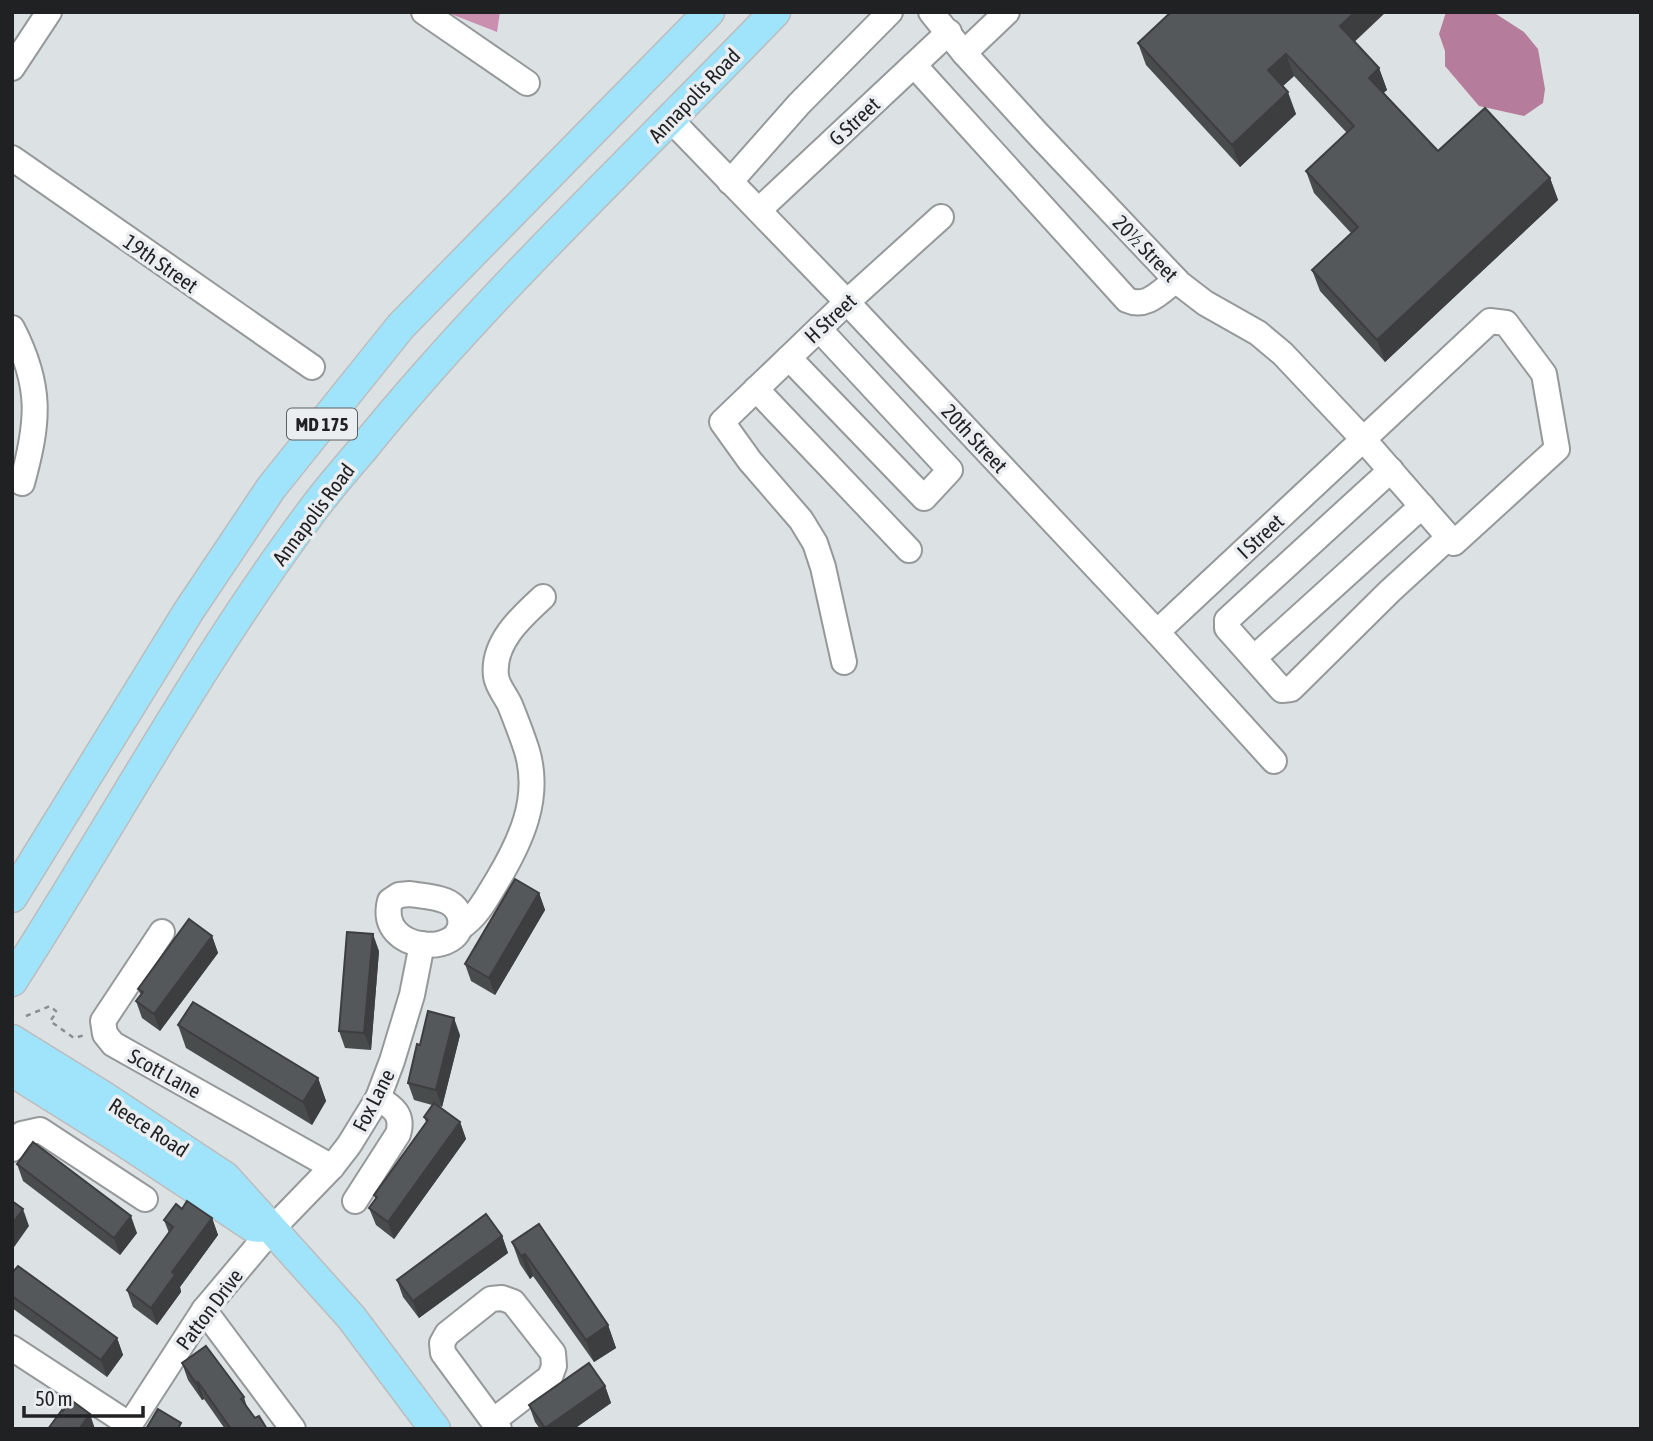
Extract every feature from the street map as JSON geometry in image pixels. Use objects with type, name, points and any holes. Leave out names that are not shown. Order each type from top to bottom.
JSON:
[{"type":"main road","name":"MD 175","points":[[12,897],[188,612],[271,488],[401,326],[709,12]]},
{"type":"main road","name":"Annapolis Road","points":[[12,981],[222,642],[306,518],[410,390],[515,274],[671,120],[775,12]]},
{"type":"main road","points":[[671,120],[659,108],[660,83],[676,46]]},
{"type":"main road","name":"Reece Road","points":[[19,1028],[104,1097],[225,1177],[351,1317],[435,1429]]},
{"type":"main road","name":"Reece Road","points":[[12,1071],[143,1153],[252,1226],[273,1228]]},
{"type":"main road","points":[[12,1097],[49,1094]]},
{"type":"street","points":[[12,68],[49,12]]},
{"type":"street","points":[[424,12],[527,83]]},
{"type":"street","points":[[730,182],[799,104],[890,12]]},
{"type":"street","name":"20½ Street","points":[[932,12],[964,53],[1176,280],[1205,303],[1258,332],[1283,354],[1364,440],[1449,537]]},
{"type":"street","points":[[964,53],[1007,12]]},
{"type":"street","name":"G Street","points":[[759,210],[949,32]]},
{"type":"street","points":[[914,65],[1127,300],[1136,304],[1147,302],[1176,280]]},
{"type":"street","name":"20th Street","points":[[671,120],[847,302],[1157,632],[1274,761]]},
{"type":"street","name":"19th Street","points":[[12,158],[312,367]]},
{"type":"street","name":"H Street","points":[[845,662],[815,543],[801,520],[750,461],[722,422],[847,302],[941,217]]},
{"type":"street","name":"I Street","points":[[1157,632],[1490,321],[1506,323],[1544,374],[1557,449],[1454,543],[1449,537]]},
{"type":"street","points":[[12,328],[25,352],[34,383],[36,416],[22,483]]},
{"type":"street","points":[[789,358],[924,498],[950,470],[819,329]]},
{"type":"street","points":[[756,389],[909,550]]},
{"type":"street","points":[[1391,470],[1227,620],[1227,628],[1282,690],[1291,689],[1449,537]]},
{"type":"street","points":[[1254,658],[1422,506]]},
{"type":"street","points":[[461,927],[460,915],[453,905],[442,899],[399,895],[390,901],[386,914],[391,928],[403,939],[436,945],[448,942],[456,936],[461,927],[476,916],[514,850],[525,825],[532,793],[532,772],[510,705],[496,677],[499,651],[518,620],[543,597]]},
{"type":"street","points":[[105,1034],[103,1021],[163,932]]},
{"type":"street","name":"Fox Lane","points":[[273,1228],[332,1167],[349,1145],[377,1098],[392,1061],[412,995],[422,944]]},
{"type":"street","name":"Scott Lane","points":[[105,1034],[113,1044],[332,1167]]},
{"type":"street","points":[[355,1201],[401,1126],[399,1115],[391,1106],[377,1098]]},
{"type":"street","points":[[12,1149],[22,1134],[40,1130],[145,1199]]},
{"type":"street","name":"Patton Drive","points":[[129,1427],[204,1310],[273,1228]]},
{"type":"street","points":[[502,1298],[513,1302],[553,1353],[554,1366],[550,1377],[496,1425],[443,1353],[442,1343],[447,1334],[491,1299],[502,1298]]},
{"type":"street","points":[[204,1310],[293,1429]]},
{"type":"street","points":[[12,1348],[129,1427]]},
{"type":"path","points":[[19,1028],[50,1006],[57,1012],[50,1021],[74,1038],[86,1034],[89,1042],[105,1034]]},
{"type":"shaded area","points":[[446,12],[500,12],[497,32]]},
{"type":"shaded area","points":[[1446,12],[1493,12],[1524,32],[1538,49],[1545,89],[1543,103],[1524,116],[1479,106],[1445,66],[1445,51],[1439,34]]},
{"type":"building","points":[[1171,12],[1355,12],[1340,26],[1379,68],[1369,78],[1438,151],[1485,108],[1550,178],[1377,340],[1312,270],[1358,227],[1306,171],[1354,126],[1286,54],[1268,70],[1288,92],[1232,145],[1138,43]]},
{"type":"building","points":[[515,879],[539,893],[489,978],[465,964]]},
{"type":"building","points":[[189,919],[212,936],[154,1014],[136,1001],[143,992],[138,989]]},
{"type":"building","points":[[347,932],[373,934],[364,1033],[339,1031]]},
{"type":"building","points":[[193,1002],[318,1078],[303,1102],[178,1025]]},
{"type":"building","points":[[428,1011],[454,1018],[436,1090],[408,1083]]},
{"type":"building","points":[[434,1103],[460,1122],[388,1222],[369,1208],[377,1197],[374,1195],[428,1120],[424,1117]]},
{"type":"building","points":[[33,1142],[131,1216],[114,1238],[17,1164]]},
{"type":"building","points":[[12,1201],[23,1209],[12,1224]]},
{"type":"building","points":[[187,1201],[212,1218],[172,1272],[175,1275],[151,1308],[127,1290],[173,1227],[164,1220],[176,1204],[182,1209]]},
{"type":"building","points":[[486,1214],[502,1236],[413,1301],[397,1280]]},
{"type":"building","points":[[539,1224],[608,1325],[586,1340],[525,1254],[521,1256],[512,1242]]},
{"type":"building","points":[[18,1266],[117,1338],[101,1360],[12,1296],[12,1273]]},
{"type":"building","points":[[206,1346],[244,1397],[241,1399],[255,1418],[259,1416],[267,1429],[231,1429],[198,1382],[196,1383],[182,1363]]},
{"type":"building","points":[[589,1363],[605,1386],[545,1428],[529,1405]]},
{"type":"building","points":[[71,1400],[90,1414],[79,1429],[48,1429],[62,1410]]},
{"type":"building","points":[[158,1409],[181,1423],[178,1429],[146,1429]]}]
